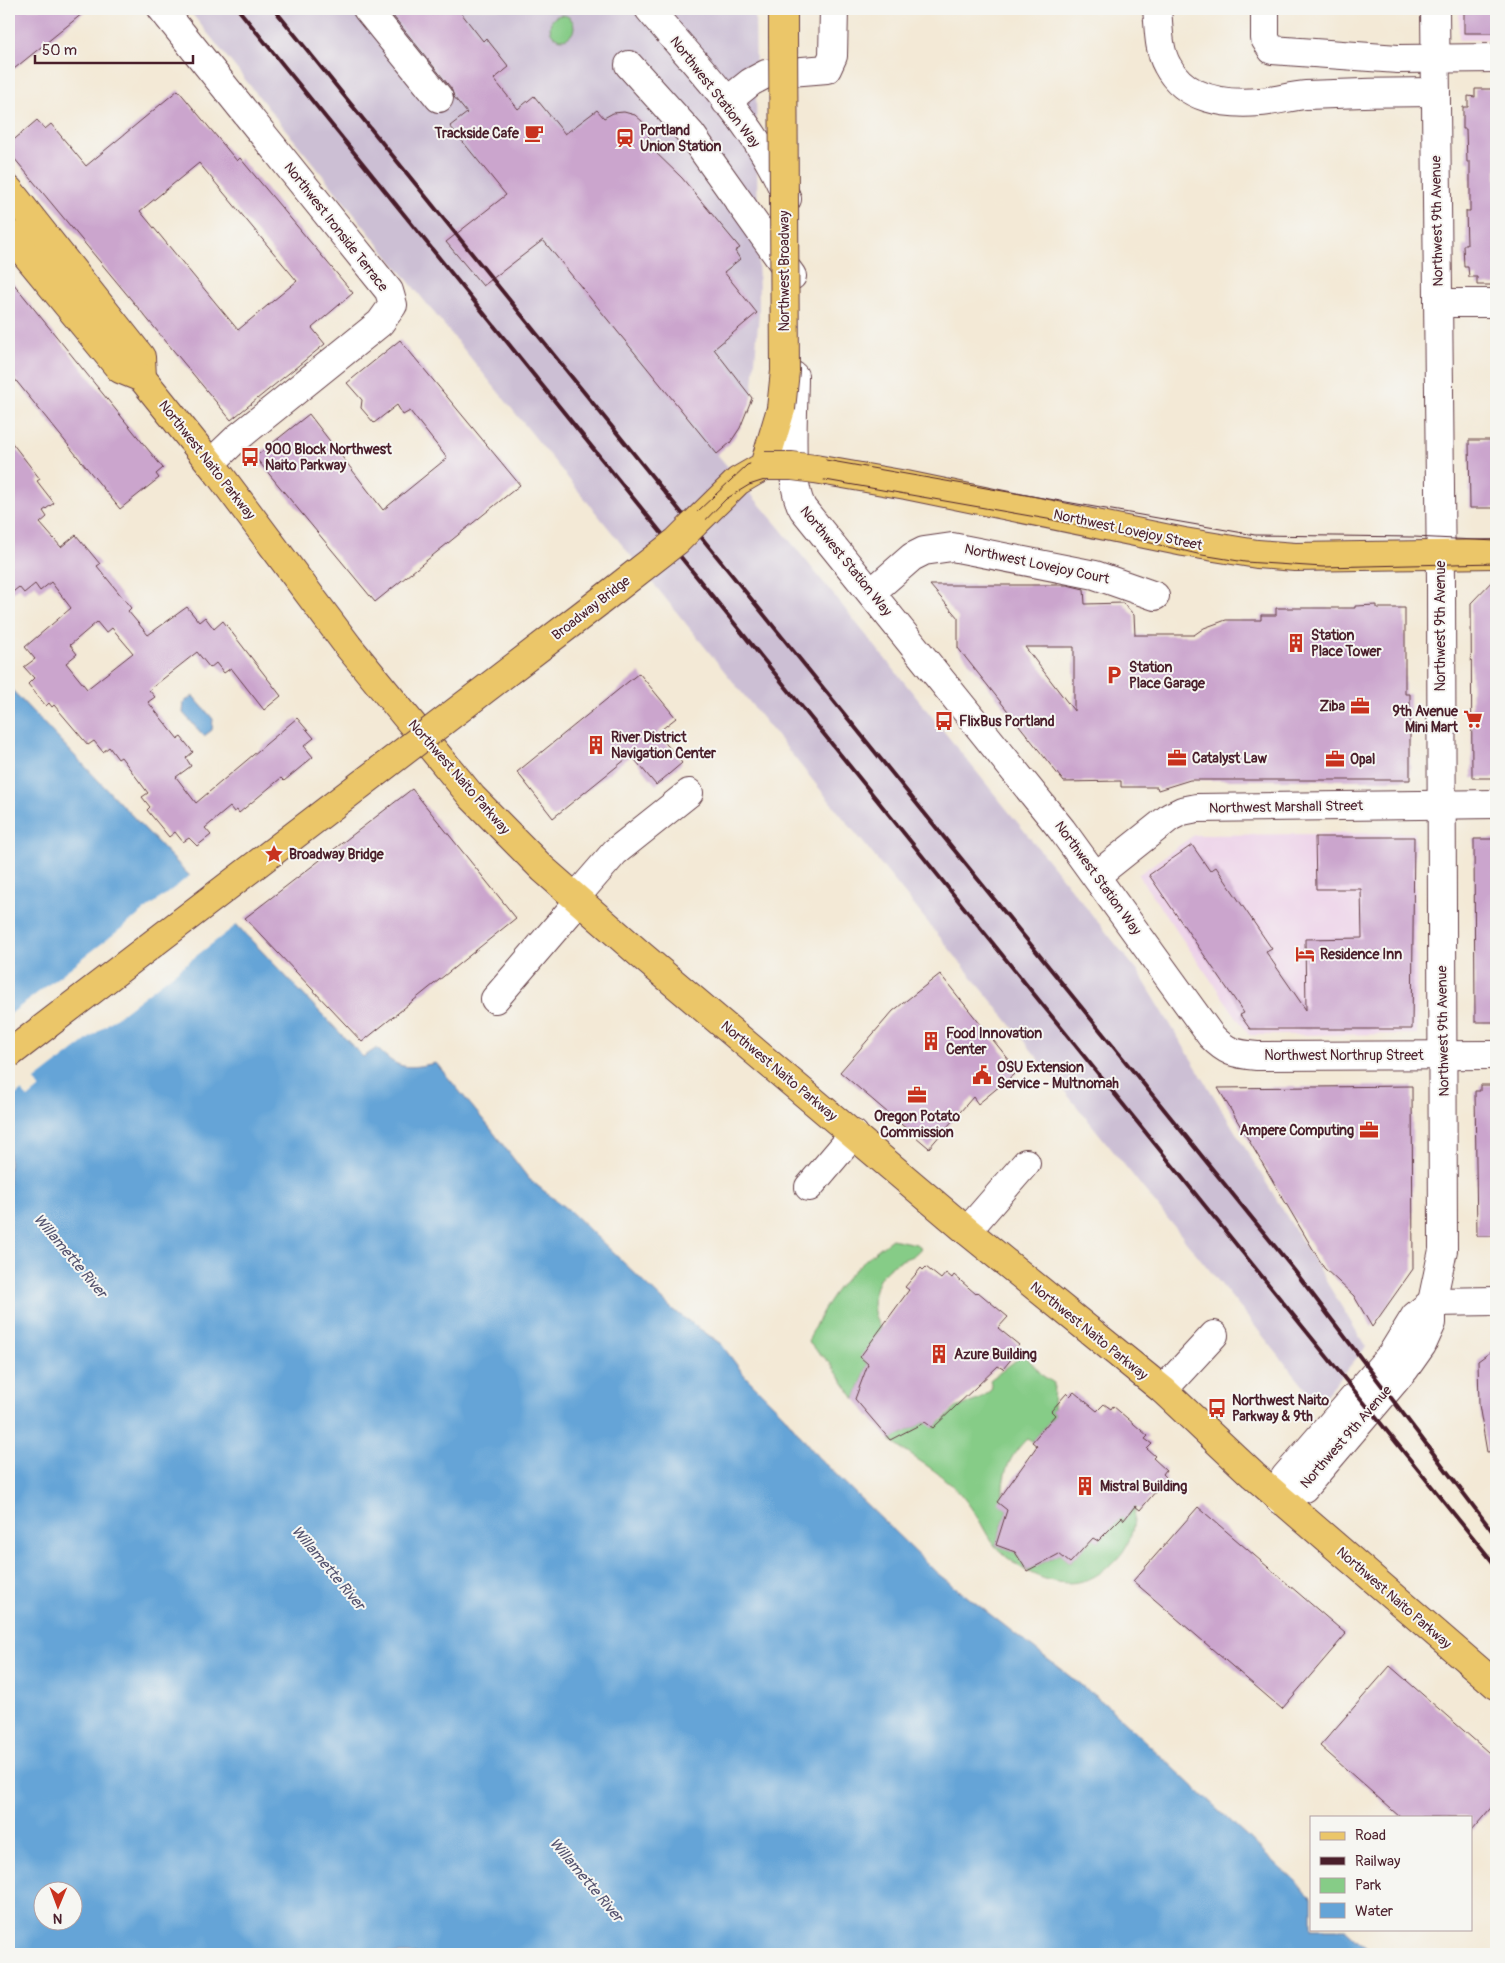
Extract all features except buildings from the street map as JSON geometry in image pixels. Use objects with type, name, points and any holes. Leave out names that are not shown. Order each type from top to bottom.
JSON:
[{"type":"main road","name":"Northwest Broadway","points":[[764,466],[781,409],[785,371],[783,21]]},
{"type":"main road","points":[[9,190],[141,357],[142,378]]},
{"type":"main road","name":"Northwest Naito Parkway","points":[[9,234],[120,369],[142,378],[211,463],[348,646],[472,797],[512,838],[577,899],[967,1231],[1162,1390],[1280,1500],[1496,1685]]},
{"type":"main road","name":"Northwest Lovejoy Street","points":[[764,466],[801,467],[906,485],[1184,542],[1248,553],[1295,557],[1496,554]]},
{"type":"main road","name":"Broadway Bridge","points":[[9,1054],[606,596],[682,536],[738,481],[764,466]]},
{"type":"street","name":"Northwest Ironside Terrace","points":[[162,9],[389,291],[393,305],[380,322],[236,439],[211,463]]},
{"type":"street","points":[[367,9],[438,98]]},
{"type":"street","name":"Northwest Station Way","points":[[649,9],[750,132],[785,193],[794,236],[794,476],[796,494],[802,509],[872,592],[1097,875],[1211,1036],[1222,1048]]},
{"type":"street","points":[[726,102],[751,82],[766,74],[827,69],[833,56],[834,9]]},
{"type":"street","points":[[1157,9],[1161,48],[1167,65],[1185,86],[1211,100],[1233,103],[1262,102],[1304,95],[1436,92]]},
{"type":"street","points":[[1265,9],[1265,39],[1272,50],[1398,59],[1496,58]]},
{"type":"street","name":"Northwest 9th Avenue","points":[[1280,1500],[1304,1488],[1414,1358],[1432,1322],[1432,1302],[1444,1250],[1435,9]]},
{"type":"street","points":[[629,65],[691,134],[794,279]]},
{"type":"street","points":[[1438,303],[1496,303]]},
{"type":"street","name":"Northwest Lovejoy Court","points":[[872,592],[918,554],[939,548],[952,547],[1095,574],[1155,596]]},
{"type":"street","points":[[495,999],[615,852],[689,793]]},
{"type":"street","name":"Northwest Marshall Street","points":[[1097,875],[1170,817],[1182,811],[1197,808],[1496,804]]},
{"type":"street","name":"Northwest Northrup Street","points":[[1222,1048],[1241,1055],[1257,1056],[1496,1055]]},
{"type":"street","points":[[809,1187],[854,1134]]},
{"type":"street","points":[[967,1231],[1026,1163]]},
{"type":"street","points":[[1432,1302],[1496,1301]]},
{"type":"street","points":[[1162,1390],[1214,1335]]},
{"type":"shaded area","points":[[188,9],[755,9],[759,312],[752,398],[740,428],[730,443],[717,454],[778,526],[1139,973],[1366,1347],[1318,1404]]},
{"type":"shaded area","points":[[1459,9],[1496,9],[1496,39],[1459,40]]},
{"type":"shaded area","name":"Residence Inn","points":[[1415,833],[1417,1034],[1249,1035],[1138,875],[1194,835]]},
{"type":"green space","points":[[562,15],[571,18],[574,27],[571,36],[562,39],[553,36],[550,27],[553,18]]},
{"type":"green space","points":[[892,1239],[916,1244],[921,1248],[913,1256],[889,1267],[874,1291],[874,1311],[881,1329],[855,1399],[830,1363],[808,1342],[815,1325],[832,1296],[852,1272]]},
{"type":"green space","points":[[1024,1354],[1043,1376],[1054,1383],[1053,1409],[1051,1411],[1055,1415],[1032,1442],[1027,1439],[1012,1457],[1004,1479],[1003,1495],[998,1502],[1007,1510],[996,1545],[1015,1552],[1027,1571],[1005,1556],[995,1546],[971,1507],[952,1486],[890,1440],[925,1422],[934,1428],[956,1408],[978,1400],[992,1389],[990,1380]]},
{"type":"green space","points":[[1135,1506],[1131,1536],[1123,1552],[1100,1573],[1087,1580],[1073,1583],[1044,1579],[1027,1571],[1059,1554],[1070,1563],[1093,1538],[1099,1541],[1122,1517],[1124,1519]]},
{"type":"water","name":"Willamette River","points":[[9,687],[363,1057],[377,1048],[391,1060],[403,1066],[410,1067],[436,1063],[529,1179],[573,1214],[673,1310],[721,1344],[745,1376],[783,1414],[817,1456],[937,1573],[1104,1703],[1310,1895],[1310,1930],[1347,1930],[1373,1954],[9,1954]]},
{"type":"water","points":[[193,696],[213,719],[212,730],[204,736],[183,713],[184,702]]},
{"type":"pier","points":[[192,874],[239,923],[35,1080],[40,1088],[28,1098],[21,1091],[9,1100],[9,1015]]},
{"type":"tram line","points":[[9,1048],[649,557],[747,465],[771,456],[820,459],[1255,535],[1414,537],[1496,541]]},
{"type":"tram line","points":[[9,1061],[612,598],[692,534],[726,499],[749,485],[774,477],[814,478],[1053,520],[1202,555],[1245,562],[1323,567],[1496,563]]},
{"type":"railway","points":[[238,9],[1496,1566]]},
{"type":"railway","points":[[274,9],[1294,1270],[1496,1536]]},
{"type":"place","name":"Trackside Cafe","points":[[534,133]]},
{"type":"place","name":"Portland Union Station","points":[[625,138]]},
{"type":"place","name":"900 Block Northwest Naito Parkway","points":[[250,457]]},
{"type":"place","name":"Station Place Tower","points":[[1296,643]]},
{"type":"place","name":"Station Place Garage","points":[[1114,675]]},
{"type":"place","name":"Ziba","points":[[1360,706]]},
{"type":"place","name":"9th Avenue Mini Mart","points":[[1473,719]]},
{"type":"place","name":"FlixBus Portland","points":[[944,721]]},
{"type":"place","name":"River District Navigation Center","points":[[596,745]]},
{"type":"place","name":"Catalyst Law","points":[[1177,758]]},
{"type":"place","name":"Opal","points":[[1335,759]]},
{"type":"place","name":"Broadway Bridge","points":[[274,854]]},
{"type":"place","name":"Residence Inn","points":[[1305,954]]},
{"type":"place","name":"Food Innovation Center","points":[[931,1041]]},
{"type":"place","name":"OSU Extension Service - Multnomah","points":[[982,1075]]},
{"type":"place","name":"Oregon Potato Commission","points":[[917,1095]]},
{"type":"place","name":"Ampere Computing","points":[[1369,1130]]},
{"type":"place","name":"Azure Building","points":[[939,1354]]},
{"type":"place","name":"Northwest Naito Parkway & 9th","points":[[1217,1408]]},
{"type":"place","name":"Mistral Building","points":[[1085,1486]]}]
